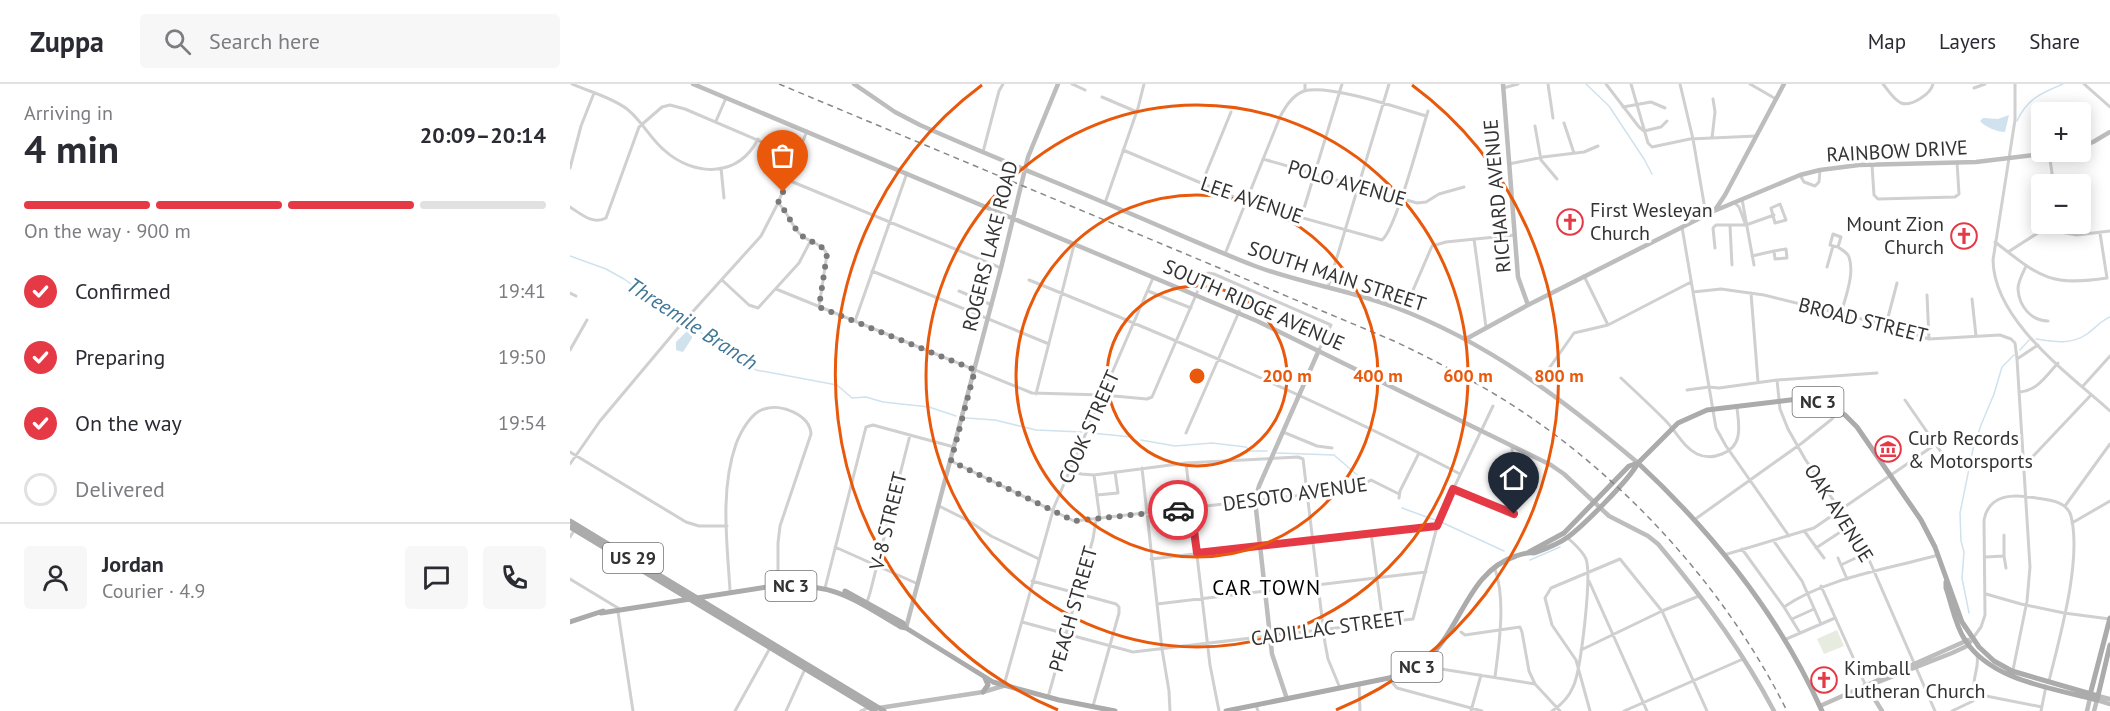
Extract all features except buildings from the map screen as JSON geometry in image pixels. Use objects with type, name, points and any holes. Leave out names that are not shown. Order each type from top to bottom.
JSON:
[{"type":"main road","name":"NC 3","points":[[1226,711],[1257,708],[1287,699],[1389,678],[1412,669],[1429,657],[1439,645],[1478,583],[1494,567],[1552,541],[1634,471],[1638,463],[1671,428],[1696,413],[1713,409],[1808,400],[1838,411],[1857,427],[1891,475],[1926,529],[1938,555],[1946,582],[1950,586],[1969,642],[1977,655],[1989,665],[2012,676],[2048,684]]},
{"type":"main road","name":"SOUTH MAIN STREET","points":[[1638,463],[1694,520],[1724,555],[1784,640],[1821,708]]},
{"type":"main road","name":"NC 3","points":[[1529,552],[1534,553],[1548,548],[1567,538],[1596,505]]},
{"type":"main road","points":[[1567,538],[1567,534],[1577,520]]},
{"type":"main road","name":"US 29","points":[[570,521],[574,528],[694,598],[805,669],[877,709]]},
{"type":"main road","name":"NC 3","points":[[570,621],[604,611],[778,584]]},
{"type":"main road","name":"NC 3","points":[[694,598],[730,590],[778,584],[825,586],[866,603],[985,678],[1003,686],[1090,708],[1115,711]]},
{"type":"main road","points":[[717,609],[714,601],[718,595]]},
{"type":"main road","name":"US 29","points":[[694,598],[717,609],[790,653],[877,709]]},
{"type":"main road","points":[[2090,696],[2110,619]]},
{"type":"main road","name":"NC 3","points":[[1969,642],[1992,660],[2013,672],[2097,698]]},
{"type":"main road","points":[[2097,698],[2110,645]]},
{"type":"main road","name":"US 29","points":[[770,648],[790,653]]},
{"type":"main road","points":[[983,692],[988,685],[985,678]]},
{"type":"street","points":[[572,84],[624,107],[643,124],[662,148],[677,159],[698,168],[731,167],[744,159],[758,139]]},
{"type":"street","name":"SOUTH RIDGE AVENUE","points":[[693,84],[1239,312],[1559,470],[1615,520],[1648,536],[1658,544],[1700,595],[1744,658],[1774,711]]},
{"type":"street","points":[[983,152],[999,91],[1003,84]]},
{"type":"street","name":"ROGERS LAKE ROAD","points":[[906,628],[992,305],[1030,150],[1058,84]]},
{"type":"street","points":[[1072,84],[1085,90]]},
{"type":"street","points":[[1105,203],[1137,112],[1144,84]]},
{"type":"street","points":[[1305,84],[1305,90]]},
{"type":"street","points":[[1301,218],[1342,84]]},
{"type":"street","points":[[1328,287],[1389,84]]},
{"type":"street","points":[[1503,86],[1518,84]]},
{"type":"street","points":[[1548,84],[1553,118]]},
{"type":"street","points":[[1606,84],[1636,126],[1644,131],[1661,127],[1667,121]]},
{"type":"street","points":[[1631,84],[1644,131],[1652,147],[1693,139],[1757,136]]},
{"type":"street","points":[[1680,84],[1693,139],[1706,215]]},
{"type":"street","points":[[1750,84],[1776,99]]},
{"type":"street","points":[[1714,212],[1726,194],[1784,84]]},
{"type":"street","points":[[1883,84],[1903,104],[1908,104],[1928,93],[1933,84]]},
{"type":"street","points":[[1974,88],[1985,84]]},
{"type":"street","points":[[2015,84],[2015,115],[1995,242],[1993,267],[1995,280],[2019,324],[2038,345],[2110,411]]},
{"type":"street","points":[[2084,84],[2110,107]]},
{"type":"street","name":"SOUTH MAIN STREET","points":[[856,85],[912,121],[1225,254],[1404,311],[1466,339],[1538,384],[1579,414],[1638,463]]},
{"type":"street","name":"RICHARD AVENUE","points":[[1503,86],[1518,277],[1528,305]]},
{"type":"street","points":[[1225,254],[1284,108],[1305,90],[1317,88],[1340,91],[1426,116]]},
{"type":"street","points":[[570,168],[580,126],[594,93]]},
{"type":"street","points":[[1102,97],[1137,112]]},
{"type":"street","points":[[716,122],[726,98]]},
{"type":"street","points":[[1712,138],[1715,112],[1713,99]]},
{"type":"street","points":[[1623,107],[1654,102],[1665,108]]},
{"type":"street","points":[[570,207],[594,220],[600,221],[606,218],[636,134],[659,108],[670,105],[686,108],[797,157]]},
{"type":"street","points":[[1401,198],[1428,111]]},
{"type":"street","points":[[1202,183],[1231,112]]},
{"type":"street","points":[[1564,123],[1574,153]]},
{"type":"street","points":[[1534,126],[1540,157],[1557,179]]},
{"type":"street","points":[[570,464],[600,422],[678,328],[761,236],[778,203],[807,131]]},
{"type":"street","points":[[2091,143],[2110,132]]},
{"type":"street","points":[[1509,164],[1592,150],[1598,146]]},
{"type":"street","name":"LEE AVENUE","points":[[1123,150],[1246,202],[1379,240],[1384,239],[1401,198]]},
{"type":"street","name":"RAINBOW DRIVE","points":[[1466,339],[1584,276],[1706,215],[1800,175],[1820,170],[1872,165],[2008,159],[2031,156]]},
{"type":"street","name":"POLO AVENUE","points":[[1263,159],[1422,203],[1439,194],[1464,187]]},
{"type":"street","points":[[1872,165],[1874,195],[1878,199],[1934,198],[1958,196],[1957,162]]},
{"type":"street","points":[[721,168],[724,198]]},
{"type":"street","points":[[1800,175],[1804,182],[1815,186],[1820,182],[1820,170]]},
{"type":"street","points":[[855,321],[907,173]]},
{"type":"street","points":[[788,180],[1001,268]]},
{"type":"street","points":[[1726,194],[1742,199],[1754,265]]},
{"type":"street","points":[[1726,194],[1739,207],[1746,225]]},
{"type":"street","points":[[778,203],[799,233],[822,247],[827,254],[819,307]]},
{"type":"street","points":[[1780,204],[1786,220],[1775,223],[1774,215],[1771,208],[1780,204]]},
{"type":"street","points":[[1715,248],[1714,226],[1746,225],[1774,215]]},
{"type":"street","points":[[1730,226],[1732,265]]},
{"type":"street","points":[[1682,227],[1716,428],[1728,450],[1789,536]]},
{"type":"street","points":[[2091,234],[2110,231]]},
{"type":"street","points":[[1995,242],[2026,266],[2045,276],[2073,282],[2107,278],[2100,233]]},
{"type":"street","points":[[1827,267],[1833,246],[1830,245],[1833,234],[1841,237],[1838,247]]},
{"type":"street","points":[[2008,252],[2036,234]]},
{"type":"street","points":[[2067,234],[2086,234]]},
{"type":"street","points":[[1404,311],[1432,246],[1446,242],[1515,235]]},
{"type":"street","points":[[1473,239],[1486,327]]},
{"type":"street","points":[[722,280],[754,308],[761,305],[803,257],[811,240]]},
{"type":"street","points":[[1036,394],[1074,243]]},
{"type":"street","points":[[1833,246],[1846,253],[1850,263],[1849,282],[1841,314]]},
{"type":"street","points":[[1752,255],[1774,251],[1786,249],[1787,258],[1775,259],[1774,251]]},
{"type":"street","points":[[2026,266],[2018,290],[2021,302],[2033,318],[2048,321]]},
{"type":"street","points":[[872,271],[1049,344]]},
{"type":"street","points":[[776,289],[1036,394],[1103,395],[1147,399],[1152,397],[1208,273],[1331,325],[1255,500],[1272,654],[1287,699]]},
{"type":"street","name":"COOK STREET","points":[[1003,686],[1052,512],[1154,276]]},
{"type":"street","points":[[1584,276],[1608,325]]},
{"type":"street","points":[[1029,280],[1299,396],[1460,474]]},
{"type":"street","points":[[1538,384],[1572,335],[1608,325],[1691,282]]},
{"type":"street","points":[[1887,325],[1897,283]]},
{"type":"street","points":[[1186,433],[1249,289]]},
{"type":"street","name":"BROAD STREET","points":[[1693,292],[1721,289],[1751,293],[1887,325],[1929,339],[2000,335],[2011,339],[2016,347],[2018,359]]},
{"type":"street","points":[[1148,290],[1191,309]]},
{"type":"street","points":[[959,291],[992,305]]},
{"type":"street","points":[[570,293],[576,296]]},
{"type":"street","points":[[1751,293],[1758,382]]},
{"type":"street","points":[[1927,294],[1929,339]]},
{"type":"street","points":[[1972,299],[1976,336]]},
{"type":"street","points":[[570,350],[571,344],[586,320]]},
{"type":"street","points":[[2013,672],[2026,606],[2030,567],[2022,468],[2018,359],[2038,345]]},
{"type":"street","points":[[2083,386],[2110,356]]},
{"type":"street","points":[[2019,392],[2038,386],[2058,363]]},
{"type":"street","points":[[1687,390],[1777,380],[1877,373]]},
{"type":"street","points":[[1622,378],[1690,448],[1700,455],[1719,455],[1736,443],[1738,437],[1737,406]]},
{"type":"street","name":"OAK AVENUE","points":[[1777,380],[1783,419],[1797,447],[1851,525],[1866,553],[1935,711]]},
{"type":"street","points":[[2022,468],[2091,394]]},
{"type":"street","points":[[1905,400],[1952,468]]},
{"type":"street","name":"CADILLAC STREET","points":[[1022,622],[1133,652],[1413,619],[1437,526],[1493,406]]},
{"type":"street","points":[[730,590],[726,507],[729,476],[741,432],[757,413],[765,408],[801,415],[809,423],[810,437],[780,526],[777,550],[778,584]]},
{"type":"street","points":[[1694,520],[1797,447],[1832,419],[1838,411]]},
{"type":"street","points":[[825,586],[867,425],[954,447]]},
{"type":"street","points":[[1283,432],[1317,446],[1332,448]]},
{"type":"street","name":"V-8 STREET","points":[[866,603],[910,435]]},
{"type":"street","points":[[1724,555],[1805,532],[1819,525],[1936,444]]},
{"type":"street","points":[[2065,506],[2110,444]]},
{"type":"street","points":[[1503,510],[1514,484],[1512,447]]},
{"type":"street","points":[[570,452],[686,522],[699,526],[727,526]]},
{"type":"street","name":"DESOTO AVENUE","points":[[951,461],[1074,521],[1356,489],[1371,480],[1399,496],[1419,453]]},
{"type":"street","points":[[1070,470],[1094,475],[1186,463],[1298,457],[1303,459],[1328,659],[1340,688]]},
{"type":"street","points":[[1186,463],[1207,644],[1219,711]]},
{"type":"street","points":[[1142,468],[1170,711]]},
{"type":"street","points":[[1097,495],[1118,493],[1115,472]]},
{"type":"street","name":"PEACH STREET","points":[[1048,698],[1098,519],[1094,475]]},
{"type":"street","points":[[1453,489],[1514,514]]},
{"type":"street","points":[[1821,708],[1852,691],[1969,642],[1983,624],[1986,594],[1984,520],[1989,508],[2001,498],[2018,495],[2052,501],[2065,506],[2070,513],[2072,523],[2073,561],[2064,613],[2041,709],[1976,693]]},
{"type":"street","points":[[2072,523],[2110,501]]},
{"type":"street","points":[[939,506],[969,521],[991,536],[1039,559]]},
{"type":"street","points":[[1816,548],[1851,525]]},
{"type":"street","points":[[1151,559],[1437,526]]},
{"type":"street","points":[[570,537],[574,528]]},
{"type":"street","points":[[1805,532],[1824,558]]},
{"type":"street","points":[[1371,533],[1383,623]]},
{"type":"street","points":[[2004,535],[2006,568]]},
{"type":"street","points":[[1552,711],[1558,709],[1572,690],[1579,669],[1588,579],[1585,556],[1567,538]]},
{"type":"street","points":[[1773,540],[1802,581],[1821,624]]},
{"type":"street","points":[[835,547],[919,584]]},
{"type":"street","points":[[1742,549],[1800,633]]},
{"type":"street","points":[[1841,564],[1866,553]]},
{"type":"street","points":[[1784,607],[1821,586],[1938,555]]},
{"type":"street","points":[[1986,557],[2004,556]]},
{"type":"street","points":[[1838,558],[1847,579]]},
{"type":"street","points":[[1590,711],[1575,657],[1552,624],[1545,602],[1548,591],[1620,559],[1662,611],[1707,711]]},
{"type":"street","points":[[1494,567],[1498,579],[1501,629],[1495,677]]},
{"type":"street","points":[[1157,604],[1426,572]]},
{"type":"street","points":[[570,579],[618,610],[633,711]]},
{"type":"street","points":[[1588,579],[1647,711]]},
{"type":"street","points":[[1032,581],[1116,604],[1119,607],[1090,708]]},
{"type":"street","points":[[1821,586],[1866,686],[1882,711]]},
{"type":"street","points":[[1986,594],[2026,606],[2110,619]]},
{"type":"street","points":[[1581,650],[1700,595]]},
{"type":"street","points":[[604,611],[605,600]]},
{"type":"street","points":[[1792,619],[1814,609]]},
{"type":"street","points":[[1784,640],[1836,618]]},
{"type":"street","points":[[1461,632],[1464,634],[1516,627],[1522,629],[1529,671],[1535,684],[1558,709]]},
{"type":"street","points":[[735,711],[770,648]]},
{"type":"street","points":[[1952,711],[1973,701],[1976,693],[1973,685],[1979,660],[1977,655]]},
{"type":"street","points":[[1624,711],[1744,658]]},
{"type":"street","points":[[1976,670],[1982,665],[1989,665]]},
{"type":"street","points":[[1435,668],[1535,684]]},
{"type":"street","points":[[786,711],[805,669]]},
{"type":"street","points":[[1472,710],[1481,675]]},
{"type":"street","points":[[1389,678],[1397,688],[1482,711]]},
{"type":"street","points":[[1359,684],[1360,711]]},
{"type":"street","points":[[861,711],[983,692],[1003,686]]},
{"type":"street","points":[[2087,711],[2090,696]]},
{"type":"street","points":[[2097,698],[2110,699]]},
{"type":"street","points":[[2097,698],[2110,704]]},
{"type":"street","points":[[2094,711],[2097,698]]},
{"type":"shaded area","points":[[1837,630],[1844,646],[1824,654],[1817,639]]},
{"type":"water","points":[[2009,115],[2005,132],[1991,129],[1980,121],[1983,118],[1998,119]]},
{"type":"water","points":[[687,331],[692,331],[692,338],[683,352],[676,350],[676,342]]},
{"type":"waterway","points":[[1586,84],[1609,106],[1652,174]]},
{"type":"waterway","points":[[2017,121],[2030,102],[2048,90],[2063,84]]},
{"type":"waterway","name":"Threemile Branch","points":[[570,256],[606,269],[624,279],[726,350],[742,358],[756,370],[837,385],[852,398],[866,397],[883,402],[929,407],[956,416]]},
{"type":"waterway","points":[[2036,339],[2056,342],[2075,340],[2110,317]]},
{"type":"waterway","points":[[2020,350],[2029,340]]},
{"type":"waterway","points":[[1969,613],[1962,578],[1964,552],[1961,541],[1960,513],[1973,449],[1981,425],[2002,367],[2014,355]]},
{"type":"waterway","name":"Threemile Branch","points":[[966,418],[995,420],[1036,430],[1082,432]]},
{"type":"waterway","name":"Threemile Branch","points":[[1091,433],[1132,437]]},
{"type":"waterway","name":"Threemile Branch","points":[[1141,440],[1175,446],[1212,443],[1246,447],[1250,451],[1267,451]]},
{"type":"waterway","name":"Threemile Branch","points":[[1277,453],[1334,455],[1363,480]]},
{"type":"waterway","name":"Threemile Branch","points":[[1402,508],[1435,520]]},
{"type":"waterway","name":"Threemile Branch","points":[[1441,522],[1504,551]]},
{"type":"waterway","name":"Threemile Branch","points":[[1530,560],[1560,547]]},
{"type":"railway","points":[[779,84],[1394,341],[1506,401],[1549,430],[1590,463],[1667,537],[1734,621],[1787,711]]},
{"type":"way so far","points":[[783,192],[778,203],[783,207],[799,233],[817,243],[827,254],[819,307],[975,370],[951,461],[1074,521],[1178,510]]},
{"type":"place","name":"First Wesleyan Church","points":[[1570,222]]},
{"type":"place","name":"Mount Zion Church","points":[[1964,236]]},
{"type":"place","name":"Curb Records & Motorsports","points":[[1888,449]]},
{"type":"place","name":"Kimball Lutheran Church","points":[[1824,680]]},
{"type":"district","name":"CAR TOWN","points":[[1267,588]]},
{"type":"route","points":[[1178,510],[1191,508],[1197,553],[1437,526],[1453,489],[1514,514]]}]
